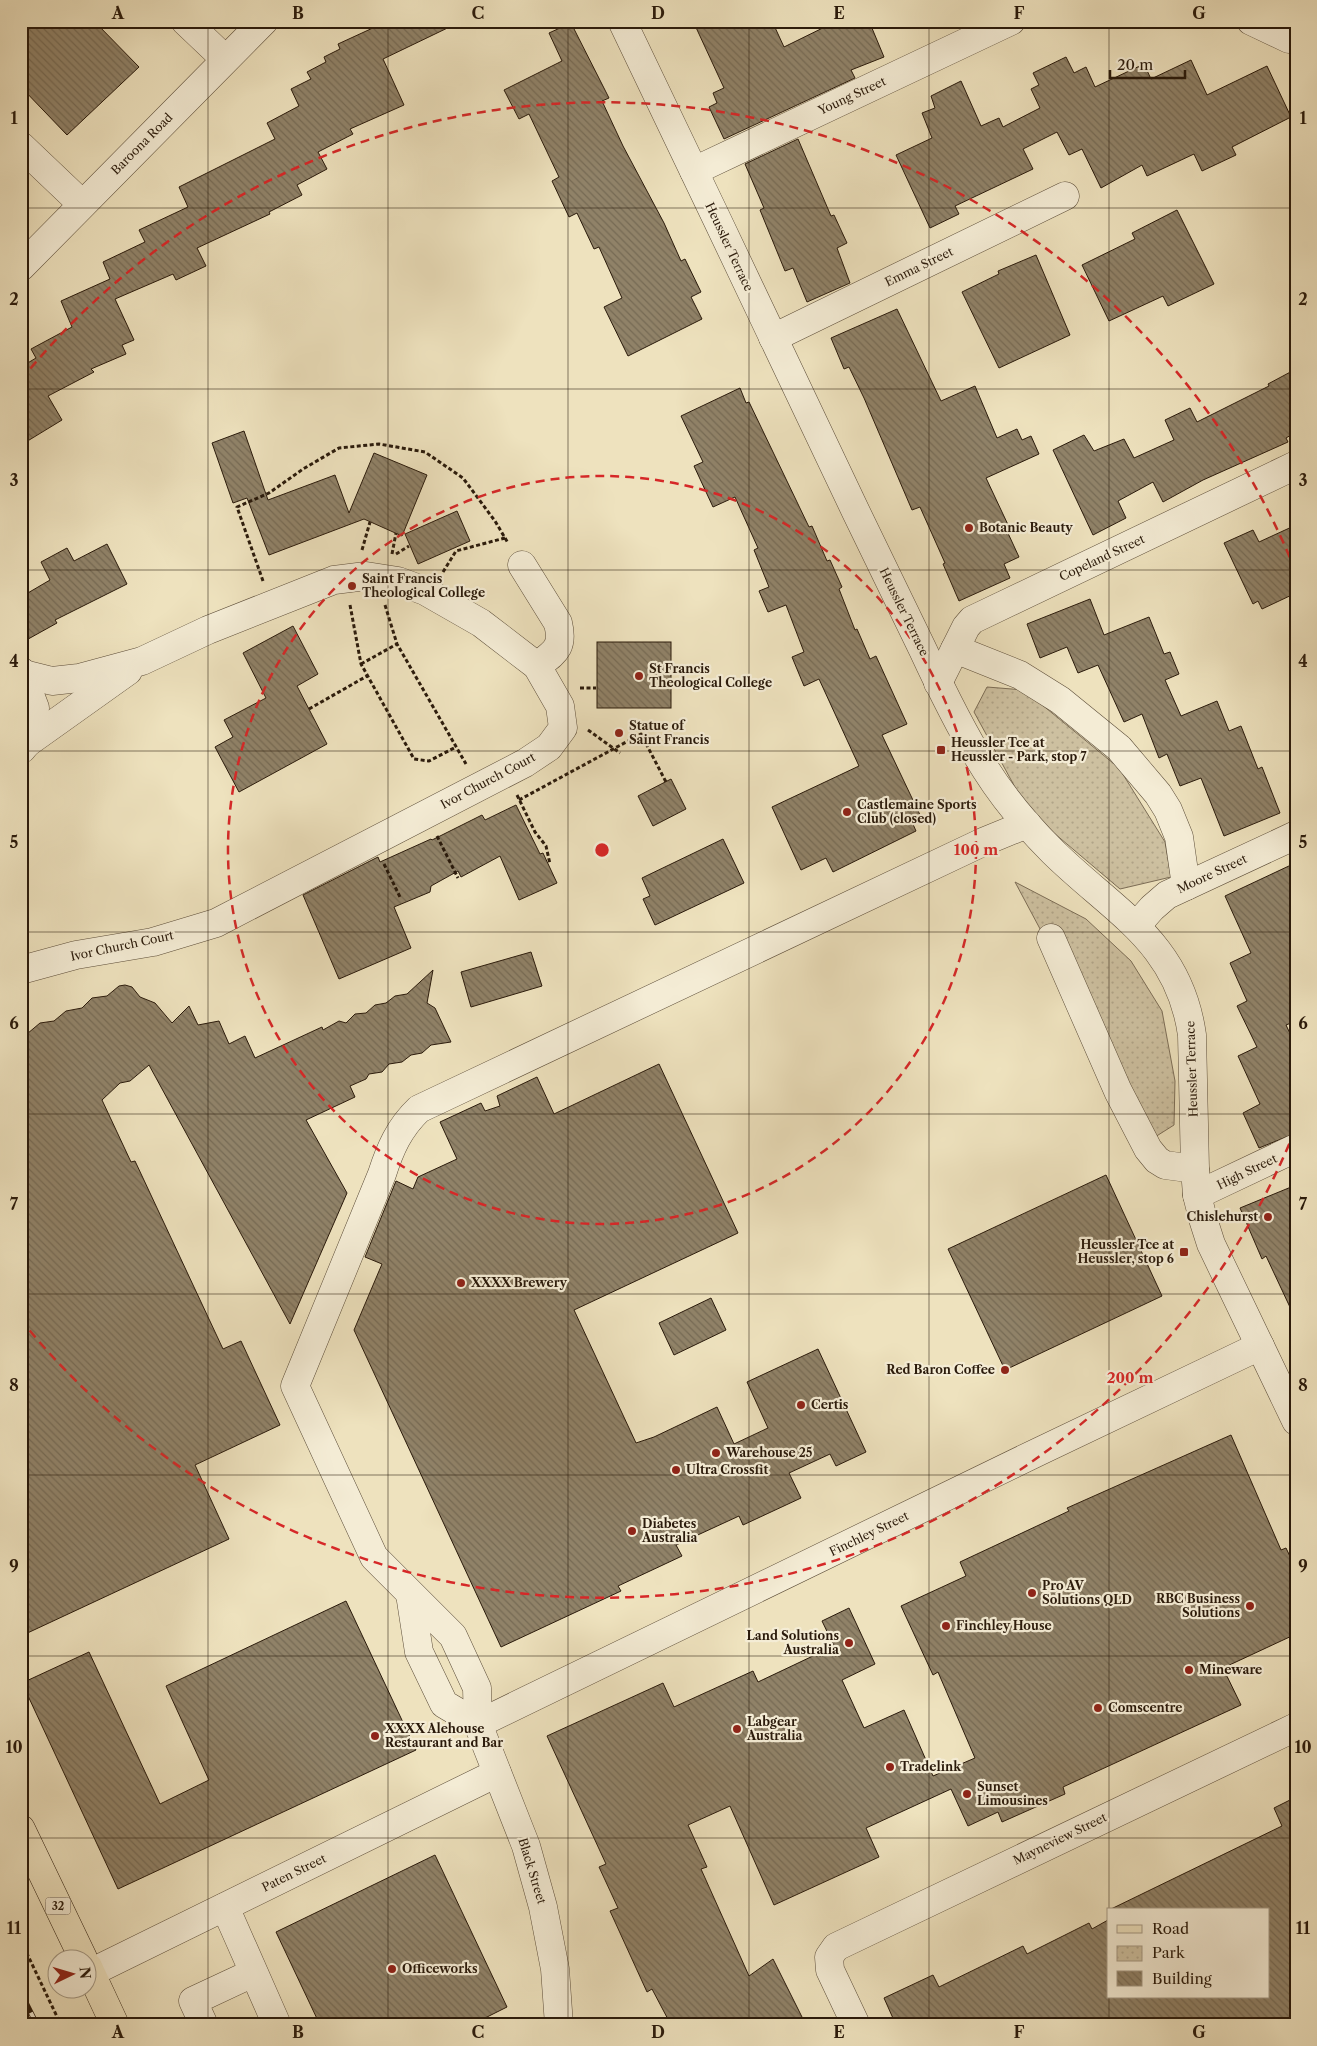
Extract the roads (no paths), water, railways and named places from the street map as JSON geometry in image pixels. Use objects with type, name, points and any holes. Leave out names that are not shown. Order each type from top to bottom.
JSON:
[{"type":"main road","name":"32","points":[[21,1829],[78,1948]]},
{"type":"main road","name":"32","points":[[98,1989],[115,2025]]},
{"type":"street","points":[[185,21],[225,59]]},
{"type":"street","name":"Baroona Road","points":[[21,267],[264,21]]},
{"type":"street","name":"Heussler Terrace","points":[[622,21],[938,683],[966,737],[987,773],[1027,824],[1053,852],[1137,925],[1162,955],[1173,972],[1189,1013],[1192,1035],[1196,1182],[1203,1219],[1211,1244],[1260,1346],[1293,1407]]},
{"type":"street","name":"Young Street","points":[[694,171],[1011,21]]},
{"type":"street","points":[[1251,21],[1289,40],[1296,39]]},
{"type":"street","points":[[21,146],[82,204]]},
{"type":"street","name":"Emma Street","points":[[773,338],[1065,196]]},
{"type":"street","name":"Copeland Street","points":[[938,683],[966,627],[982,615],[1296,466]]},
{"type":"street","points":[[522,565],[558,623],[560,634],[560,645],[537,666]]},
{"type":"street","name":"Ivor Church Court","points":[[21,970],[76,955],[153,942],[216,923],[525,763],[549,747],[563,728],[560,706],[537,666],[481,623],[425,591],[389,579],[366,576],[334,580],[208,630],[142,661],[79,678],[52,681],[22,673]]},
{"type":"street","points":[[955,649],[1020,675],[1060,700],[1119,748],[1158,794],[1168,810],[1179,837],[1186,886]]},
{"type":"street","name":"Ivor Church Court","points":[[24,747],[142,661]]},
{"type":"street","name":"Ivor Church Court","points":[[22,673],[35,708],[24,747]]},
{"type":"street","name":"Black Street","points":[[559,2025],[555,1969],[543,1906],[526,1846],[478,1724],[477,1688],[452,1636],[374,1557],[295,1386],[395,1139],[418,1109],[983,842],[1027,824]]},
{"type":"street","name":"Moore Street","points":[[1137,925],[1159,901],[1186,886],[1296,835]]},
{"type":"street","points":[[1051,938],[1118,1091],[1148,1150],[1157,1160],[1196,1182]]},
{"type":"street","name":"High Street","points":[[1196,1182],[1296,1148]]},
{"type":"street","name":"Finchley Street","points":[[478,1724],[1260,1346]]},
{"type":"street","points":[[410,1594],[419,1652],[444,1704],[478,1724]]},
{"type":"street","name":"Mayneview Street","points":[[856,2025],[830,1970],[829,1958],[836,1947],[1296,1727]]},
{"type":"street","name":"Paten Street","points":[[98,1961],[225,1907],[497,1774]]},
{"type":"street","points":[[225,1907],[277,2025]]},
{"type":"street","points":[[204,2025],[193,2001],[253,1973]]},
{"type":"railway","points":[[21,1993],[37,2025]]},
{"type":"place","name":"Botanic Beauty","points":[[969,528]]},
{"type":"place","name":"Saint Francis Theological College","points":[[352,586]]},
{"type":"place","name":"St Francis Theological College","points":[[639,676]]},
{"type":"place","name":"Statue of Saint Francis","points":[[619,733]]},
{"type":"place","name":"Heussler Tce at Heussler - Park, stop 7","points":[[941,750]]},
{"type":"place","name":"Castlemaine Sports Club (closed)","points":[[847,812]]},
{"type":"place","name":"Chislehurst","points":[[1268,1217]]},
{"type":"place","name":"Heussler Tce at Heussler, stop 6","points":[[1184,1252]]},
{"type":"place","name":"XXXX Brewery","points":[[461,1283]]},
{"type":"place","name":"Red Baron Coffee","points":[[1005,1370]]},
{"type":"place","name":"Certis","points":[[801,1405]]},
{"type":"place","name":"Warehouse 25","points":[[716,1453]]},
{"type":"place","name":"Ultra Crossfit","points":[[676,1470]]},
{"type":"place","name":"Diabetes Australia","points":[[632,1531]]},
{"type":"place","name":"Pro AV Solutions QLD","points":[[1032,1593]]},
{"type":"place","name":"RBC Business Solutions","points":[[1250,1606]]},
{"type":"place","name":"Finchley House","points":[[946,1626]]},
{"type":"place","name":"Land Solutions Australia","points":[[849,1643]]},
{"type":"place","name":"Mineware","points":[[1189,1670]]},
{"type":"place","name":"Comscentre","points":[[1098,1708]]},
{"type":"place","name":"Labgear Australia","points":[[737,1729]]},
{"type":"place","name":"XXXX Alehouse Restaurant and Bar","points":[[375,1736]]},
{"type":"place","name":"Tradelink","points":[[890,1767]]},
{"type":"place","name":"Sunset Limousines","points":[[967,1794]]},
{"type":"place","name":"Officeworks","points":[[392,1969]]}]
